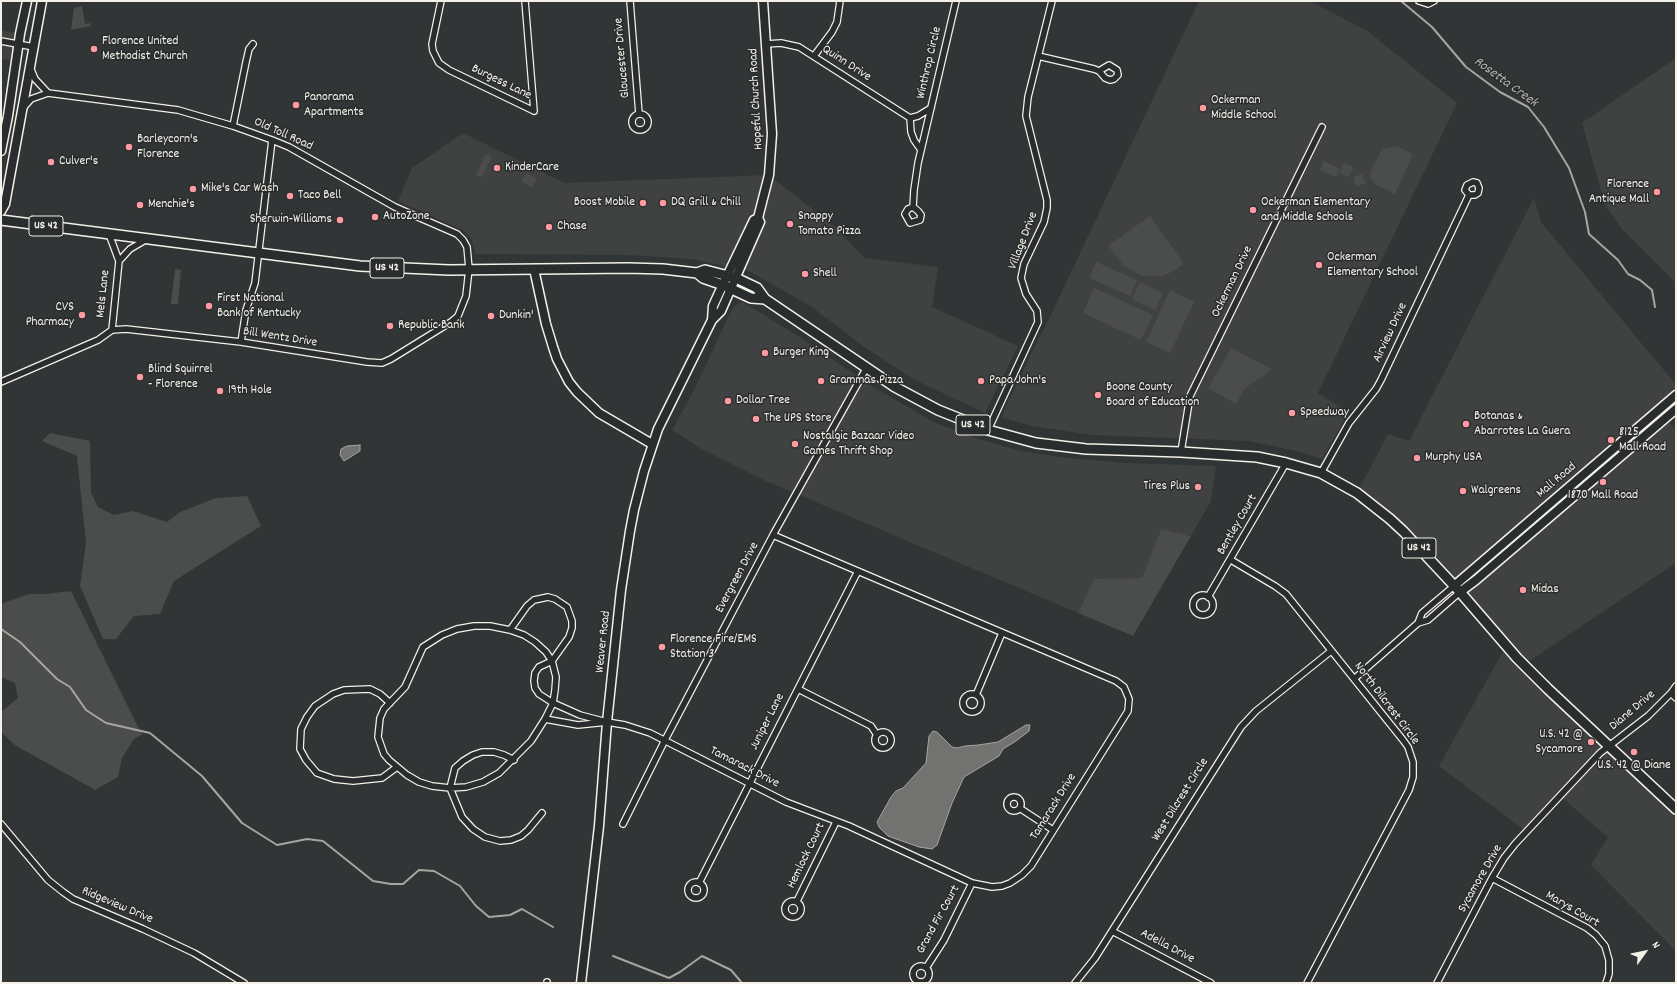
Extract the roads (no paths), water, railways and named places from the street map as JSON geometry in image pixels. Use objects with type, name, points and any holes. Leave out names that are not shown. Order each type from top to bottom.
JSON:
[{"type":"main road","points":[[1,151],[8,116],[18,44],[27,1]]},
{"type":"main road","points":[[1,210],[6,204],[24,108],[29,66],[42,1]]},
{"type":"main road","name":"Hopeful Church Road","points":[[732,277],[760,222],[758,218],[765,195],[772,154],[763,1]]},
{"type":"main road","name":"US 42","points":[[1,220],[360,266],[420,269],[628,268],[662,269],[697,273],[705,270],[732,277],[757,288],[765,299],[895,386],[938,410],[988,430],[1016,438],[1058,446],[1098,450],[1181,452],[1257,457],[1286,463],[1321,473],[1357,493],[1390,519],[1457,589],[1517,658],[1676,809]]},
{"type":"main road","points":[[534,269],[557,359],[569,382],[577,392],[600,413],[652,444]]},
{"type":"main road","name":"US 42","points":[[697,273],[703,278],[727,286],[751,298],[765,299]]},
{"type":"main road","name":"Weaver Road","points":[[581,983],[599,826],[607,722],[621,590],[629,537],[642,477],[652,444],[712,320],[721,311],[727,286],[732,277]]},
{"type":"main road","name":"Mall Road","points":[[1457,589],[1676,395]]},
{"type":"main road","name":"Mall Road","points":[[1457,589],[1476,580],[1676,409]]},
{"type":"street","name":"Burgess Lane","points":[[441,1],[432,44],[433,51],[439,63],[449,70],[534,111],[525,1]]},
{"type":"street","name":"Gloucester Drive","points":[[630,1],[639,114]]},
{"type":"street","points":[[814,56],[832,32],[837,22],[840,1]]},
{"type":"street","name":"Winthrop Circle","points":[[913,207],[915,180],[925,130],[956,1]]},
{"type":"street","name":"Village Drive","points":[[988,430],[1038,322],[1037,311],[1026,294],[1021,278],[1024,264],[1044,222],[1048,208],[1026,116],[1028,97],[1052,1]]},
{"type":"street","points":[[1419,1],[1428,4],[1434,1]]},
{"type":"street","points":[[1,41],[34,47]]},
{"type":"street","points":[[233,126],[246,62],[253,44]]},
{"type":"street","name":"Quinn Drive","points":[[766,44],[790,44],[799,47],[910,118]]},
{"type":"street","points":[[1038,56],[1099,71]]},
{"type":"street","points":[[29,66],[35,79],[48,93]]},
{"type":"street","name":"Old Toll Road","points":[[24,108],[31,99],[48,93],[178,110],[233,126],[272,140],[289,147],[395,208],[457,234],[467,247],[470,269]]},
{"type":"street","points":[[921,150],[914,140],[911,132],[910,118],[918,116],[931,108]]},
{"type":"street","name":"Ockerman Drive","points":[[1181,452],[1190,396],[1322,127]]},
{"type":"street","points":[[241,342],[248,299],[255,283],[272,140]]},
{"type":"street","name":"Airview Drive","points":[[1321,473],[1352,419],[1376,389],[1381,380],[1469,196]]},
{"type":"street","name":"Mels Lane","points":[[109,234],[119,261],[112,330]]},
{"type":"street","name":"Mels Lane","points":[[119,261],[130,249],[147,239]]},
{"type":"street","name":"Bill Wentz Drive","points":[[112,330],[126,329],[241,342],[367,362],[382,363],[391,360],[458,316],[466,296],[470,269]]},
{"type":"street","points":[[1,382],[98,340],[112,330]]},
{"type":"street","name":"Evergreen Drive","points":[[624,824],[665,740],[773,535],[867,367]]},
{"type":"street","name":"Bentley Court","points":[[1208,597],[1231,560],[1286,463]]},
{"type":"street","name":"Tamarack Drive","points":[[607,722],[625,725],[665,740],[800,808],[849,826],[972,883],[992,887],[1010,884],[1031,866],[1125,716],[1129,706],[1129,699],[1124,687],[1116,681],[773,535]]},
{"type":"street","name":"North Dilcrest Circle","points":[[1231,560],[1281,589],[1291,600],[1408,747],[1413,762],[1413,777],[1409,790],[1307,983]]},
{"type":"street","name":"Juniper Lane","points":[[699,883],[858,571]]},
{"type":"street","points":[[1418,623],[1422,613],[1457,589]]},
{"type":"street","points":[[1354,679],[1418,623],[1428,620],[1457,589]]},
{"type":"street","points":[[510,630],[527,606],[534,600],[548,597],[562,602],[571,614],[572,628],[569,637],[552,661],[539,667],[535,673],[535,688],[552,703],[580,715],[607,722]]},
{"type":"street","points":[[474,626],[490,626],[510,630],[524,635],[546,652],[552,661],[556,680],[552,703],[545,719],[531,741],[514,760],[499,773],[483,782],[466,787],[450,788],[432,786],[419,782],[407,775],[384,754],[378,736],[380,718],[390,703],[405,687],[423,647],[442,635],[457,629],[474,626]]},
{"type":"street","points":[[976,695],[1002,633]]},
{"type":"street","name":"West Dilcrest Circle","points":[[1075,983],[1095,958],[1240,726],[1256,711],[1331,651]]},
{"type":"street","name":"Diane Drive","points":[[1610,746],[1648,716],[1676,686]]},
{"type":"street","points":[[390,703],[380,694],[370,689],[344,690],[333,694],[315,706],[307,717],[300,729],[300,749],[306,760],[317,773],[334,779],[353,781],[382,778],[397,767]]},
{"type":"street","points":[[798,689],[871,726],[877,735]]},
{"type":"street","name":"Diane Drive","points":[[1671,692],[1676,698]]},
{"type":"street","points":[[545,719],[578,725],[607,722]]},
{"type":"street","name":"Sycamore Drive","points":[[1437,983],[1504,858],[1515,844],[1592,762],[1610,746]]},
{"type":"street","points":[[514,760],[494,752],[482,752],[463,760],[456,768],[450,788],[462,818],[473,829],[494,840],[511,840],[521,836],[528,830],[542,813]]},
{"type":"street","points":[[1021,808],[1053,830]]},
{"type":"street","name":"Hemlock Court","points":[[797,901],[836,822]]},
{"type":"street","name":"Ridgeview Drive","points":[[1,824],[48,880],[73,899],[194,953],[244,983]]},
{"type":"street","name":"Marys Court","points":[[1492,878],[1587,928],[1596,935],[1605,946],[1609,960],[1609,974],[1606,983]]},
{"type":"street","name":"Grand Fir Court","points":[[926,968],[944,940],[972,883]]},
{"type":"street","name":"Adella Drive","points":[[1112,930],[1212,983]]},
{"type":"waterway","name":"Rosetta Creek","points":[[1401,1],[1432,27],[1466,67],[1500,92],[1528,107],[1544,127],[1569,168],[1585,212],[1589,234],[1618,260],[1628,274],[1640,280],[1652,290],[1655,307]]},
{"type":"waterway","points":[[1,629],[20,642],[57,679],[70,687],[86,710],[106,723],[150,733],[202,776],[242,823],[277,845],[307,839],[323,841],[373,881],[391,884],[403,884],[419,870],[434,871],[460,886],[476,906],[489,917],[510,915],[522,909],[553,927]]},
{"type":"waterway","points":[[613,956],[669,978],[702,956],[731,970],[742,983]]},
{"type":"place","name":"Florence United Methodist Church","points":[[94,49]]},
{"type":"place","name":"Panorama Apartments","points":[[296,105]]},
{"type":"place","name":"Ockerman Middle School","points":[[1203,108]]},
{"type":"place","name":"Barleycorn's Florence","points":[[129,147]]},
{"type":"place","name":"Culver's","points":[[51,162]]},
{"type":"place","name":"KinderCare","points":[[497,168]]},
{"type":"place","name":"Mike's Car Wash","points":[[193,189]]},
{"type":"place","name":"Florence Antique Mall","points":[[1657,192]]},
{"type":"place","name":"Taco Bell","points":[[290,196]]},
{"type":"place","name":"Boost Mobile","points":[[643,203]]},
{"type":"place","name":"DQ Grill & Chill","points":[[663,203]]},
{"type":"place","name":"Menchie's","points":[[140,205]]},
{"type":"place","name":"Ockerman Elementary and Middle Schools","points":[[1253,210]]},
{"type":"place","name":"AutoZone","points":[[375,217]]},
{"type":"place","name":"Sherwin-Williams","points":[[340,220]]},
{"type":"place","name":"Snappy Tomato Pizza","points":[[790,224]]},
{"type":"place","name":"Chase","points":[[549,227]]},
{"type":"place","name":"Ockerman Elementary School","points":[[1319,265]]},
{"type":"place","name":"Shell","points":[[805,274]]},
{"type":"place","name":"First National Bank of Kentucky","points":[[209,306]]},
{"type":"place","name":"CVS Pharmacy","points":[[82,315]]},
{"type":"place","name":"Dunkin'","points":[[491,316]]},
{"type":"place","name":"Republic Bank","points":[[390,326]]},
{"type":"place","name":"Burger King","points":[[765,353]]},
{"type":"place","name":"Blind Squirrel - Florence","points":[[140,377]]},
{"type":"place","name":"Grammas Pizza","points":[[821,381]]},
{"type":"place","name":"Papa John's","points":[[981,381]]},
{"type":"place","name":"19th Hole","points":[[220,391]]},
{"type":"place","name":"Boone County Board of Education","points":[[1098,395]]},
{"type":"place","name":"Dollar Tree","points":[[728,401]]},
{"type":"place","name":"Speedway","points":[[1292,413]]},
{"type":"place","name":"The UPS Store","points":[[756,419]]},
{"type":"place","name":"Botanas & Abarrotes La Guera","points":[[1466,424]]},
{"type":"place","name":"8125 Mall Road","points":[[1611,440]]},
{"type":"place","name":"Nostalgic Bazaar Video Games Thrift Shop","points":[[795,444]]},
{"type":"place","name":"Murphy USA","points":[[1417,458]]},
{"type":"place","name":"1870 Mall Road","points":[[1603,482]]},
{"type":"place","name":"Tires Plus","points":[[1198,487]]},
{"type":"place","name":"Walgreens","points":[[1463,491]]},
{"type":"place","name":"Midas","points":[[1523,590]]},
{"type":"place","name":"Florence Fire/EMS Station 3","points":[[662,647]]},
{"type":"place","name":"U.S. 42 @ Sycamore","points":[[1591,742]]},
{"type":"place","name":"U.S. 42 @ Diane","points":[[1634,752]]}]
